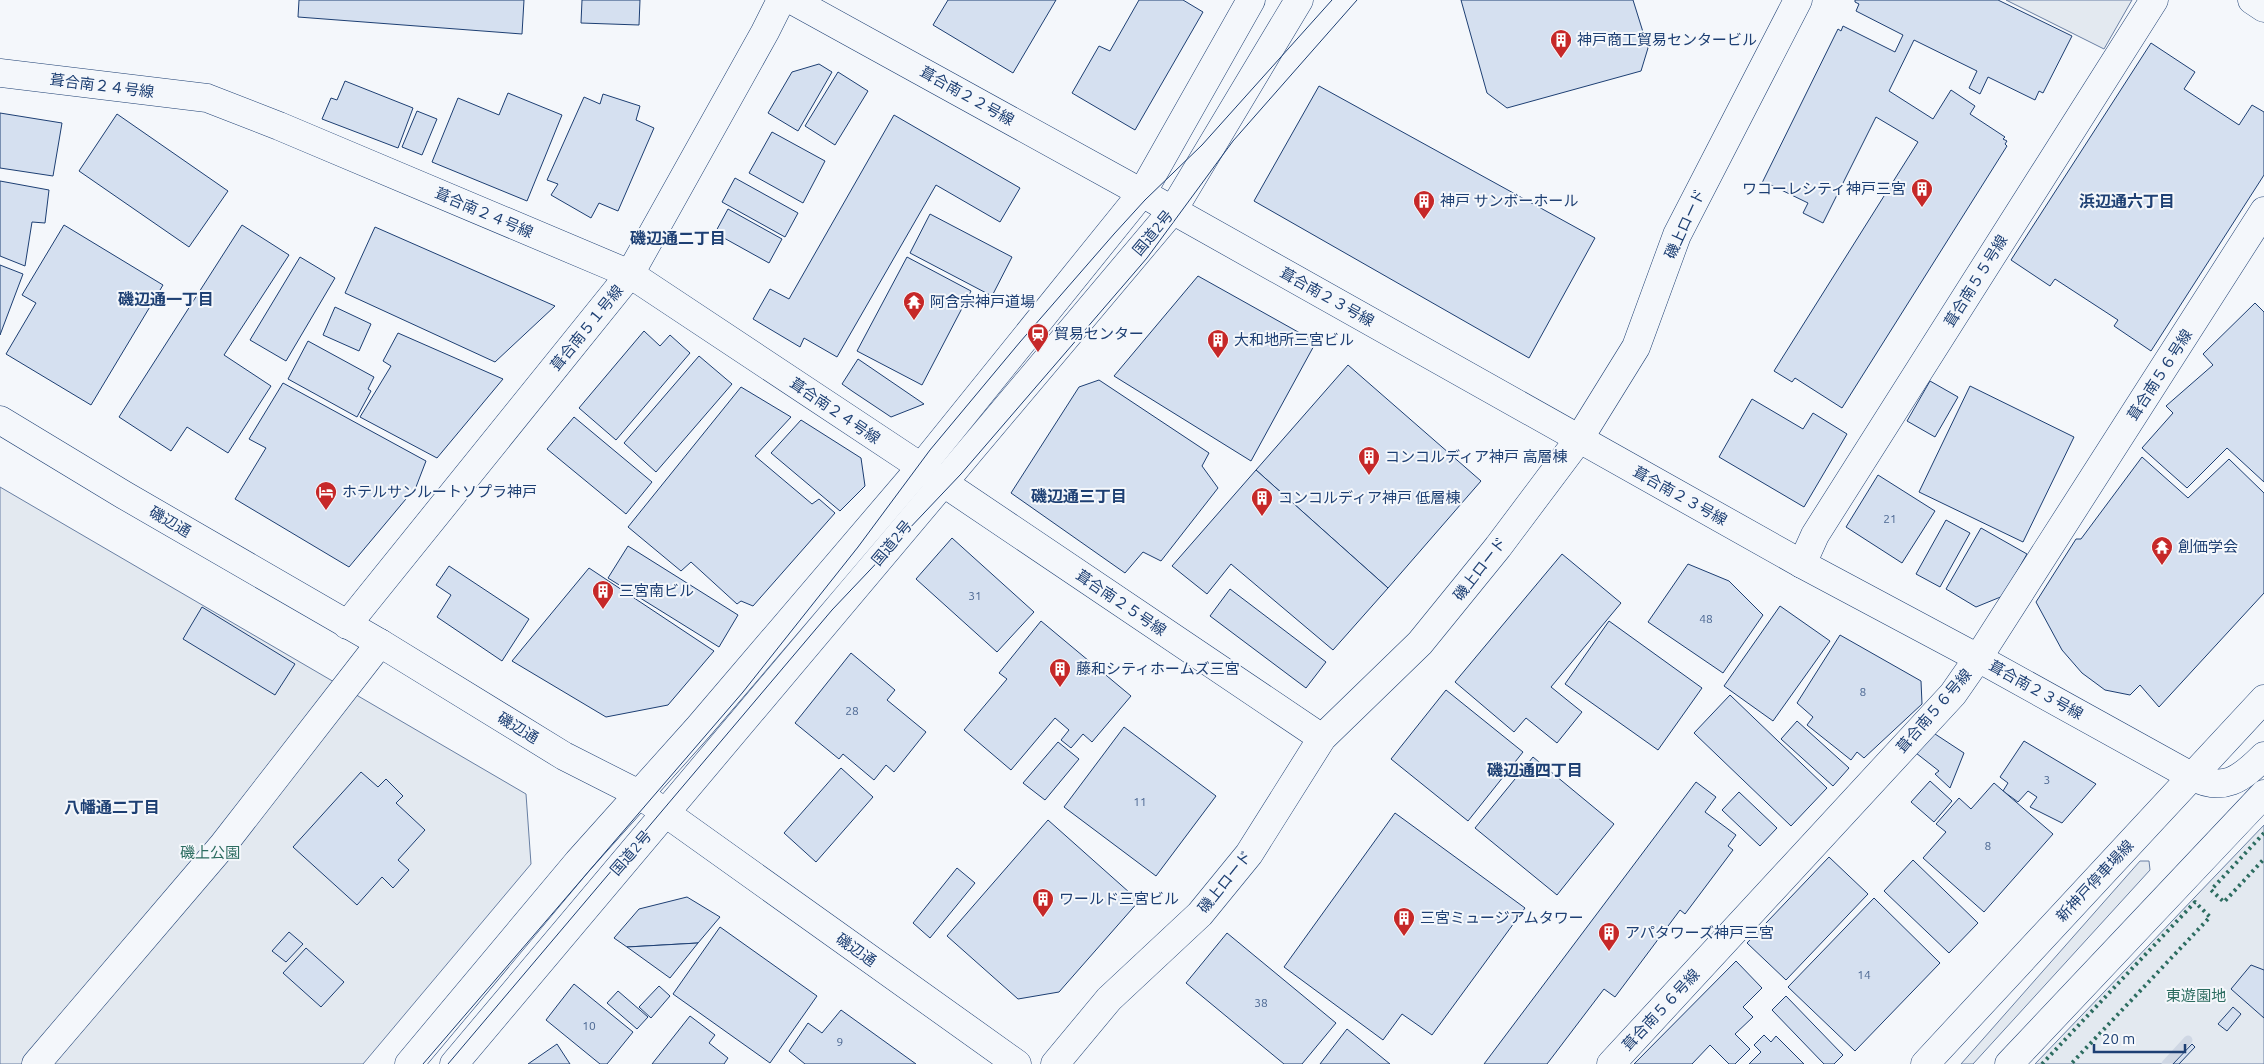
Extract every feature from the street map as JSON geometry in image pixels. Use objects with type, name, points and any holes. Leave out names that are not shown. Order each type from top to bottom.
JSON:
[{"type":"main road","name":"葺合南５１号線","points":[[347,625],[630,274],[781,0]]},
{"type":"main road","name":"葺合南２２号線","points":[[792,0],[1173,210]]},
{"type":"main road","name":"国道2号","points":[[410,1064],[578,862],[699,727],[921,467],[1142,193],[1251,0]]},
{"type":"main road","name":"国道2号","points":[[454,1064],[1173,210],[1300,0]]},
{"type":"main road","name":"磯上ロード","points":[[1055,1064],[1109,999],[1200,914],[1249,854],[1322,738],[1420,643],[1498,547],[1579,439],[1636,347],[1677,235],[1798,0]]},
{"type":"main road","name":"葺合南５５号線","points":[[1802,564],[1815,535],[2154,0]]},
{"type":"main road","points":[[2252,0],[2264,8]]},
{"type":"main road","name":"葺合南２４号線","points":[[0,73],[207,98],[279,126],[630,274],[921,467]]},
{"type":"main road","name":"葺合南２３号線","points":[[1173,210],[1802,564],[1978,658],[2199,767],[2202,782],[2223,784],[2243,776],[2264,756]]},
{"type":"main road","name":"葺合南５６号線","points":[[1611,1064],[1952,694],[1978,658],[2264,211]]},
{"type":"main road","name":"磯辺通","points":[[0,420],[380,644],[564,756],[638,794],[1017,1064]]},
{"type":"main road","name":"葺合南２５号線","points":[[921,467],[1322,738]]},
{"type":"main road","points":[[36,1064],[223,845],[380,644]]},
{"type":"main road","name":"新神戸停車場線","points":[[1924,1064],[2264,698]]},
{"type":"main road","points":[[2199,767],[2232,748],[2264,718]]},
{"type":"main road","points":[[2009,1064],[2264,794]]},
{"type":"green space","points":[[2006,0],[2132,0],[2104,49]]},
{"type":"green space","name":"磯上公園","points":[[0,487],[526,794],[531,864],[363,1064],[0,1064]]},
{"type":"green space","name":"東遊園地","points":[[2264,825],[2264,1064],[2035,1064]]},
{"type":"green space","points":[[2140,861],[2149,861],[2150,870],[1973,1064],[1961,1064]]},
{"type":"building","points":[[299,0],[524,0],[522,34],[298,17]]},
{"type":"building","points":[[582,0],[640,0],[639,25],[581,23]]},
{"type":"building","points":[[948,0],[1056,0],[1013,73],[933,25]]},
{"type":"building","points":[[1139,0],[1183,0],[1203,12],[1135,130],[1072,93],[1099,46],[1110,51]]},
{"type":"building","name":"神戸商工貿易センタービル","points":[[1461,0],[1633,0],[1648,48],[1641,71],[1507,108],[1487,93]]},
{"type":"building","name":"ワコーレシティ神戸三宮","points":[[1855,0],[1998,0],[2072,36],[2043,93],[2039,91],[2035,100],[1988,77],[1980,94],[1969,88],[1977,71],[1914,40],[1889,91],[1933,119],[1951,90],[1975,106],[1970,114],[2005,137],[2003,139],[2007,141],[2005,144],[2007,146],[1842,408],[1795,378],[1792,382],[1774,371],[1918,142],[1876,117],[1823,223],[1803,213],[1808,203],[1771,185],[1770,187],[1762,183],[1838,29],[1841,31],[1843,26],[1895,52],[1903,35],[1856,11],[1859,4]]},
{"type":"building","points":[[2151,43],[2195,72],[2184,89],[2239,125],[2252,105],[2264,112],[2264,175],[2151,351],[2114,326],[2118,320],[2055,279],[2050,286],[2011,260]]},
{"type":"building","points":[[819,64],[832,72],[798,131],[768,113],[792,72]]},
{"type":"building","points":[[838,72],[868,91],[835,145],[805,126]]},
{"type":"building","points":[[345,81],[413,108],[398,148],[322,119],[331,98],[337,100]]},
{"type":"building","name":"神戸 サンボーホール","points":[[1319,86],[1595,238],[1529,358],[1254,201]]},
{"type":"building","points":[[508,93],[562,115],[527,201],[432,162],[458,98],[499,115]]},
{"type":"building","points":[[603,94],[640,106],[636,120],[654,128],[618,211],[599,203],[591,218],[551,195],[558,184],[547,180],[584,97],[600,104]]},
{"type":"building","points":[[417,111],[437,119],[422,155],[402,147]]},
{"type":"building","points":[[0,113],[62,123],[53,176],[0,168]]},
{"type":"building","points":[[117,114],[228,191],[189,247],[79,171]]},
{"type":"building","points":[[894,115],[1020,188],[1000,222],[936,185],[837,357],[804,338],[800,347],[753,319],[770,289],[789,299]]},
{"type":"building","points":[[772,132],[825,161],[803,203],[749,173]]},
{"type":"building","points":[[735,178],[798,213],[785,237],[722,202]]},
{"type":"building","points":[[0,181],[49,190],[45,223],[32,222],[25,266],[0,256]]},
{"type":"building","points":[[728,209],[782,239],[769,263],[715,233]]},
{"type":"building","points":[[930,214],[1012,257],[992,296],[910,253]]},
{"type":"building","points":[[64,225],[163,285],[91,405],[6,354],[36,303],[22,295]]},
{"type":"building","points":[[242,225],[289,255],[224,355],[271,386],[228,453],[187,427],[171,451],[119,417]]},
{"type":"building","points":[[375,227],[555,306],[495,362],[345,293]]},
{"type":"building","points":[[300,257],[335,278],[286,361],[250,340]]},
{"type":"building","name":"阿含宗神戸道場","points":[[907,257],[971,291],[922,385],[857,351]]},
{"type":"building","points":[[0,265],[23,274],[0,335]]},
{"type":"building","name":"大和地所三宮ビル","points":[[1198,276],[1316,342],[1251,461],[1114,376]]},
{"type":"building","points":[[2255,303],[2264,312],[2264,482],[2227,448],[2187,488],[2142,448],[2173,413],[2166,406],[2213,365],[2203,354]]},
{"type":"building","points":[[335,307],[371,324],[359,351],[323,335]]},
{"type":"building","points":[[644,331],[660,346],[670,335],[690,353],[616,440],[579,408]]},
{"type":"building","points":[[398,333],[503,379],[437,458],[360,417],[391,366],[383,361]]},
{"type":"building","points":[[308,341],[374,377],[368,389],[371,391],[357,417],[288,379]]},
{"type":"building","points":[[699,356],[732,384],[656,472],[624,443]]},
{"type":"building","points":[[858,359],[924,404],[891,417],[852,391],[842,384]]},
{"type":"building","name":"コンコルディア神戸 高層棟","points":[[1348,365],[1481,481],[1388,588],[1256,470]]},
{"type":"building","points":[[1099,380],[1209,453],[1202,466],[1218,488],[1161,561],[1143,552],[1125,573],[1011,493],[1079,387]]},
{"type":"building","points":[[1930,381],[1958,397],[1935,437],[1907,421]]},
{"type":"building","points":[[283,383],[426,461],[416,487],[349,567],[235,499],[266,448],[249,439]]},
{"type":"building","points":[[1970,386],[2074,437],[2023,542],[1919,492]]},
{"type":"building","points":[[741,387],[791,417],[755,456],[812,504],[819,499],[835,513],[753,606],[741,601],[737,604],[691,562],[681,571],[628,527]]},
{"type":"building","points":[[1752,399],[1803,429],[1813,413],[1847,434],[1804,507],[1719,457]]},
{"type":"building","points":[[574,417],[652,482],[626,514],[547,449]]},
{"type":"building","points":[[801,420],[861,458],[865,486],[840,511],[771,453]]},
{"type":"building","name":"創価学会","points":[[2142,457],[2188,498],[2229,459],[2264,493],[2264,593],[2159,707],[2140,685],[2130,695],[2105,690],[2082,673],[2062,650],[2036,602],[2076,539],[2081,539]]},
{"type":"building","name":"コンコルディア神戸 低層棟","points":[[1256,470],[1388,588],[1333,650],[1231,564],[1207,594],[1172,566]]},
{"type":"building","points":[[1878,475],[1935,511],[1902,563],[1846,527]]},
{"type":"building","points":[[1946,520],[1970,533],[1940,587],[1916,574]]},
{"type":"building","points":[[1981,528],[2027,554],[2003,596],[1976,607],[1946,589]]},
{"type":"building","points":[[952,538],[1034,612],[997,652],[916,579]]},
{"type":"building","points":[[628,546],[738,615],[719,647],[608,578]]},
{"type":"building","points":[[1562,554],[1621,603],[1551,687],[1582,712],[1557,743],[1526,718],[1514,732],[1455,682]]},
{"type":"building","points":[[1688,564],[1729,581],[1763,615],[1723,673],[1648,622]]},
{"type":"building","points":[[449,566],[529,619],[502,661],[437,617],[451,595],[436,585]]},
{"type":"building","name":"三宮南ビル","points":[[589,568],[714,651],[668,705],[606,717],[512,661]]},
{"type":"building","points":[[1230,589],[1326,662],[1306,688],[1210,616]]},
{"type":"building","points":[[1780,606],[1830,641],[1773,721],[1724,686]]},
{"type":"building","points":[[202,607],[295,664],[275,695],[183,639]]},
{"type":"building","name":"藤和シティホームズ三宮","points":[[1041,621],[1131,696],[1092,742],[1083,734],[1071,748],[1061,740],[1069,730],[1055,718],[1011,770],[964,730],[1007,679],[999,673]]},
{"type":"building","points":[[1609,621],[1702,688],[1658,750],[1565,684]]},
{"type":"building","points":[[1840,635],[1921,681],[1922,704],[1864,758],[1857,752],[1851,760],[1807,725],[1813,717],[1797,703]]},
{"type":"building","points":[[851,653],[895,690],[887,700],[926,732],[894,772],[886,765],[874,780],[843,754],[839,759],[795,723]]},
{"type":"building","points":[[1446,690],[1523,752],[1468,821],[1391,759]]},
{"type":"building","points":[[1730,695],[1827,788],[1791,826],[1694,733]]},
{"type":"building","points":[[1797,721],[1849,768],[1833,786],[1781,739]]},
{"type":"building","points":[[1124,727],[1216,796],[1156,876],[1064,807]]},
{"type":"building","points":[[1932,732],[1964,753],[1950,788],[1935,774],[1939,771],[1916,753]]},
{"type":"building","points":[[2024,741],[2096,784],[2062,823],[2030,807],[2037,797],[2028,791],[2018,802],[2003,791],[2008,783],[2000,777]]},
{"type":"building","points":[[1058,742],[1079,759],[1045,800],[1023,783]]},
{"type":"building","points":[[1533,757],[1614,824],[1557,895],[1475,828]]},
{"type":"building","points":[[841,768],[873,797],[816,862],[784,833]]},
{"type":"building","points":[[361,772],[378,787],[386,779],[403,796],[396,803],[425,830],[398,860],[409,870],[393,888],[382,877],[357,905],[293,847]]},
{"type":"building","points":[[1930,781],[1952,801],[1934,822],[1911,802]]},
{"type":"building","name":"アパタワーズ神戸三宮","points":[[1696,782],[1716,797],[1705,812],[1736,835],[1728,846],[1733,850],[1685,914],[1680,910],[1615,997],[1604,989],[1547,1064],[1484,1064]]},
{"type":"building","points":[[1994,783],[2053,834],[1984,912],[1923,858],[1946,832],[1936,824],[1959,798],[1971,809]]},
{"type":"building","points":[[1739,792],[1777,828],[1760,846],[1722,810]]},
{"type":"building","name":"三宮ミュージアムタワー","points":[[1395,813],[1525,908],[1432,1035],[1402,1014],[1383,1040],[1284,967]]},
{"type":"building","name":"ワールド三宮ビル","points":[[1048,820],[1139,901],[1059,992],[1018,999],[947,936]]},
{"type":"building","points":[[1829,857],[1868,894],[1786,980],[1747,943]]},
{"type":"building","points":[[1913,860],[1978,923],[1949,953],[1884,891]]},
{"type":"building","points":[[957,868],[975,883],[930,938],[913,923]]},
{"type":"building","points":[[687,897],[720,917],[698,943],[627,947],[614,938],[639,909]]},
{"type":"building","points":[[1874,898],[1940,963],[1855,1051],[1788,987]]},
{"type":"building","points":[[720,927],[817,996],[770,1063],[673,994]]},
{"type":"building","points":[[289,932],[303,944],[286,962],[272,951]]},
{"type":"building","points":[[1227,933],[1336,1023],[1302,1064],[1284,1064],[1186,983]]},
{"type":"building","points":[[698,943],[670,978],[627,947]]},
{"type":"building","points":[[306,948],[344,982],[321,1007],[283,973]]},
{"type":"building","points":[[1736,961],[1762,988],[1743,1007],[1753,1017],[1735,1034],[1750,1049],[1735,1064],[1729,1064],[1710,1045],[1692,1064],[1634,1064]]},
{"type":"building","points":[[2251,965],[2264,970],[2264,1018],[2231,989]]},
{"type":"building","points":[[574,984],[633,1032],[607,1064],[600,1064],[546,1020]]},
{"type":"building","points":[[659,986],[670,996],[651,1018],[639,1007]]},
{"type":"building","points":[[618,991],[648,1017],[637,1029],[607,1003]]},
{"type":"building","points":[[1786,996],[1843,1055],[1834,1064],[1824,1064],[1772,1010]]},
{"type":"building","points":[[2233,1007],[2241,1014],[2227,1031],[2218,1024]]},
{"type":"building","points":[[841,1010],[916,1064],[805,1064],[789,1051],[808,1023],[822,1033]]},
{"type":"building","points":[[690,1016],[715,1035],[709,1043],[728,1058],[724,1064],[652,1064]]},
{"type":"building","points":[[1347,1029],[1390,1064],[1320,1064]]},
{"type":"building","points":[[1764,1035],[1771,1042],[1776,1036],[1804,1064],[1749,1064],[1761,1052],[1754,1045]]},
{"type":"building","points":[[557,1044],[570,1064],[528,1064]]},
{"type":"building","points":[[2192,1044],[2195,1047],[2179,1064],[2173,1064]]},
{"type":"waterway","points":[[2166,1064],[2188,1040]]},
{"type":"tram line","points":[[423,1064],[743,692],[858,547],[930,450],[1020,342],[1145,200],[1202,145],[1332,0]]},
{"type":"tram line","points":[[448,1064],[832,610],[961,474],[1147,258],[1233,141],[1357,0]]},
{"type":"hedge","points":[[2264,833],[2211,890],[2224,902],[2264,859]]},
{"type":"hedge","points":[[2042,1064],[2195,902],[2210,917],[2071,1064]]},
{"type":"place","name":"神戸商工貿易センタービル","points":[[1561,59]]},
{"type":"place","name":"ワコーレシティ神戸三宮","points":[[1922,208]]},
{"type":"place","name":"神戸 サンボーホール","points":[[1424,220]]},
{"type":"place","name":"阿含宗神戸道場","points":[[914,321]]},
{"type":"place","name":"貿易センター","points":[[1038,353]]},
{"type":"place","name":"大和地所三宮ビル","points":[[1218,359]]},
{"type":"place","name":"コンコルディア神戸 高層棟","points":[[1369,476]]},
{"type":"place","name":"ホテルサンルートソプラ神戸","points":[[326,511]]},
{"type":"place","name":"コンコルディア神戸 低層棟","points":[[1262,517]]},
{"type":"place","name":"創価学会","points":[[2162,566]]},
{"type":"place","name":"三宮南ビル","points":[[603,610]]},
{"type":"place","name":"藤和シティホームズ三宮","points":[[1060,688]]},
{"type":"place","name":"ワールド三宮ビル","points":[[1043,918]]},
{"type":"place","name":"三宮ミュージアムタワー","points":[[1404,937]]},
{"type":"place","name":"アパタワーズ神戸三宮","points":[[1609,952]]},
{"type":"district","name":"浜辺通六丁目","points":[[2127,201]]},
{"type":"district","name":"磯辺通二丁目","points":[[678,238]]},
{"type":"district","name":"磯辺通一丁目","points":[[166,299]]},
{"type":"district","name":"磯辺通三丁目","points":[[1079,496]]},
{"type":"district","name":"磯辺通四丁目","points":[[1535,770]]},
{"type":"district","name":"八幡通二丁目","points":[[112,807]]}]
